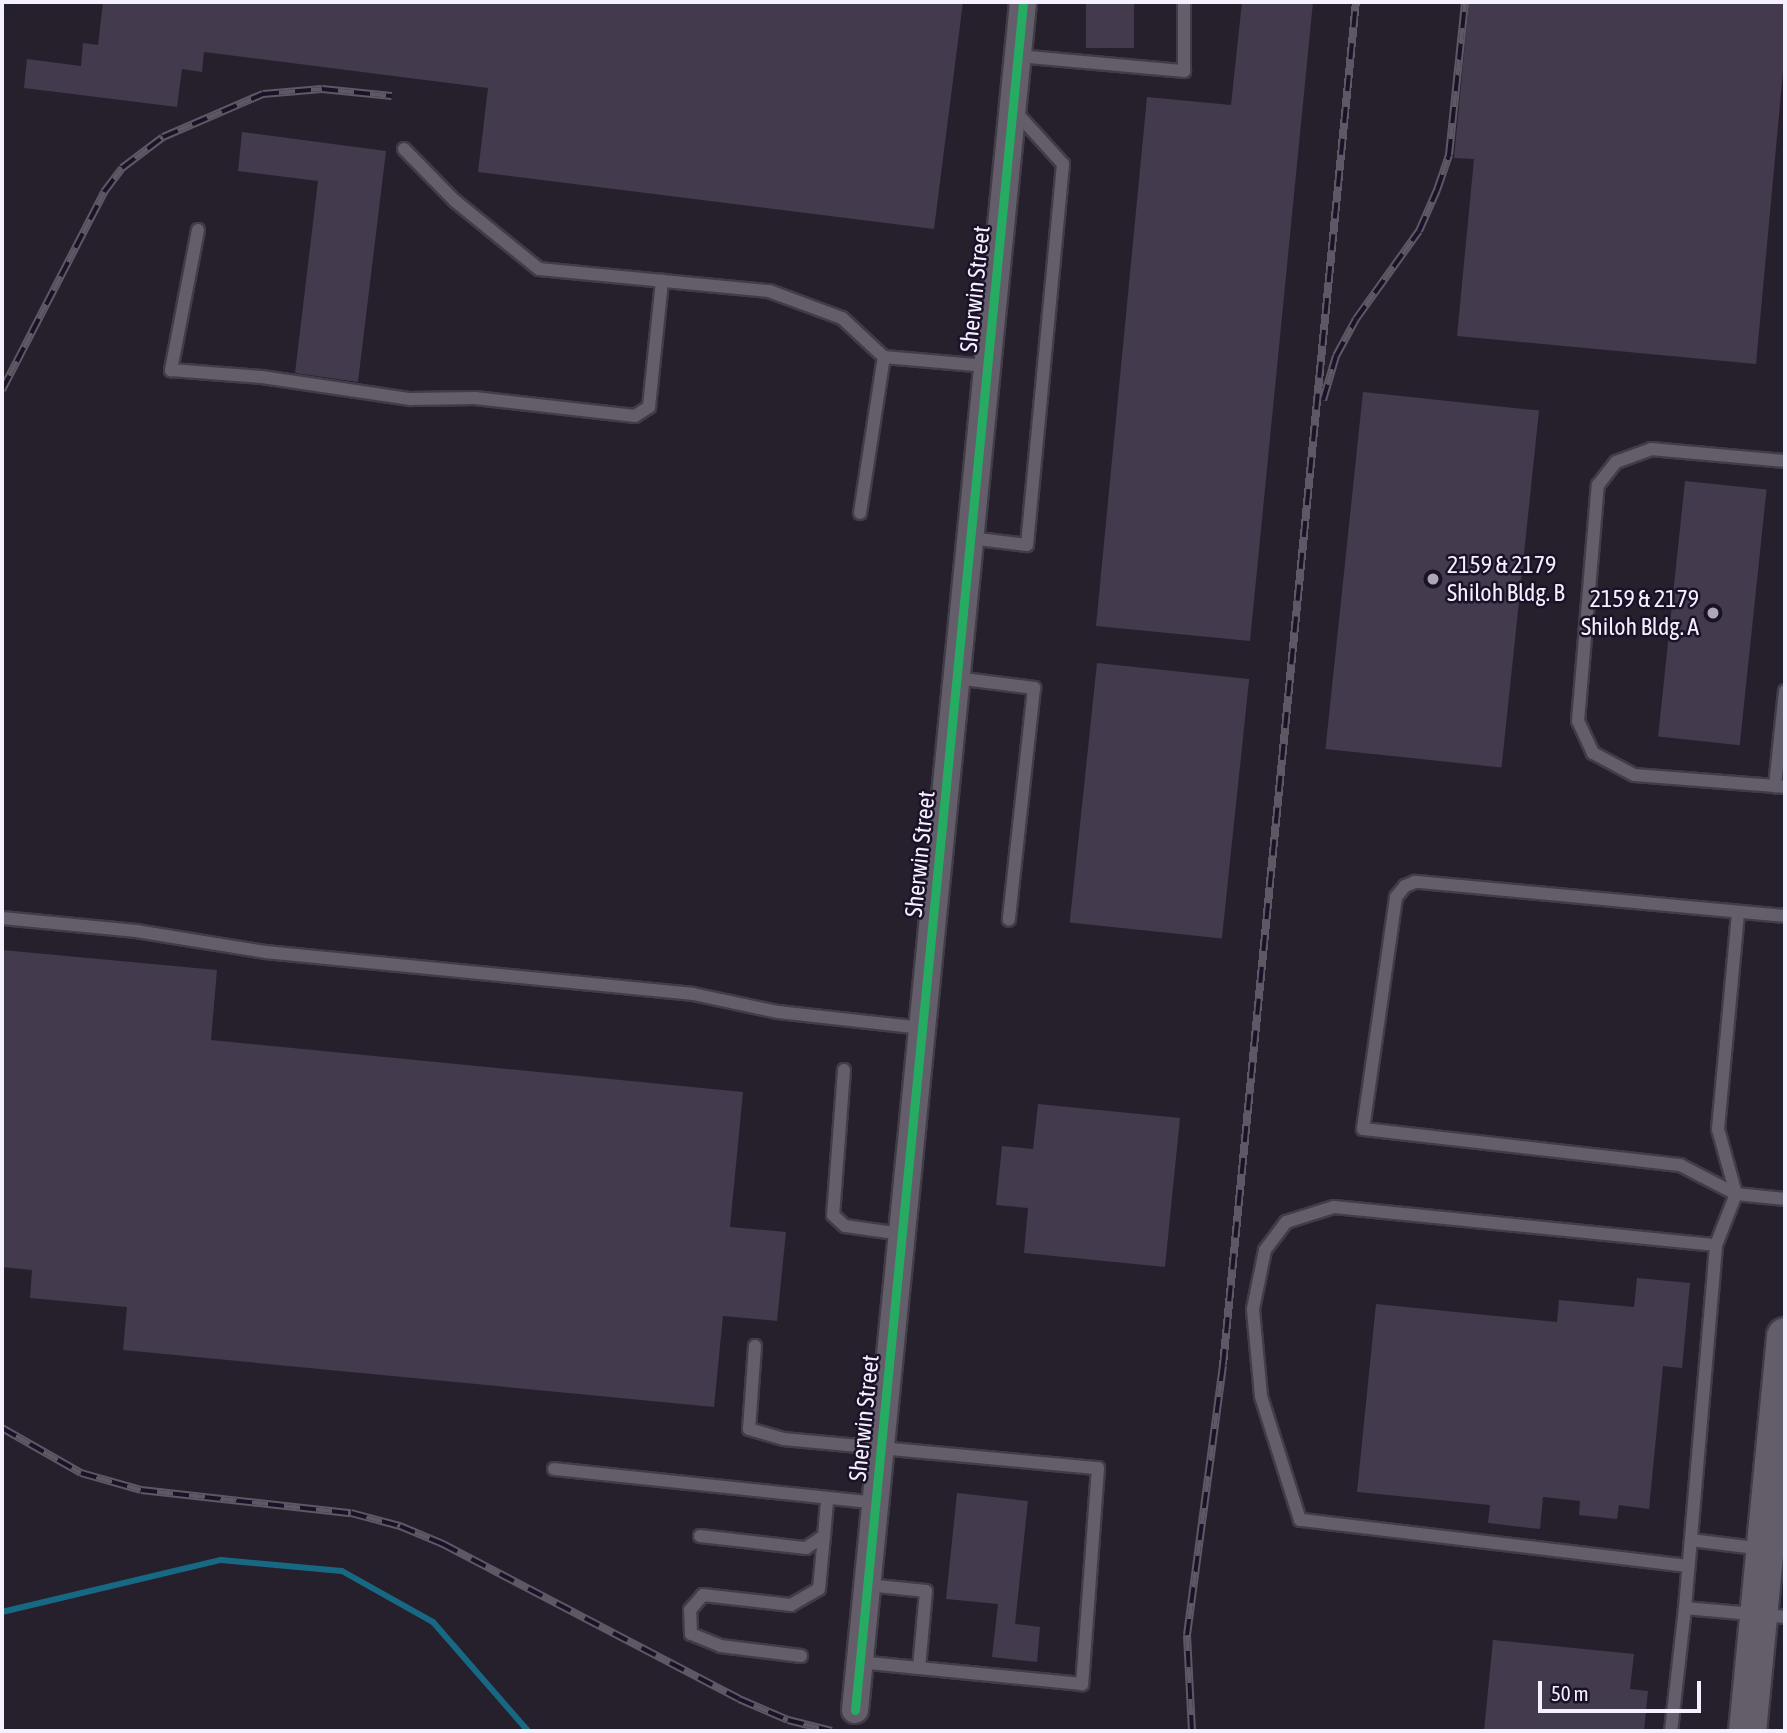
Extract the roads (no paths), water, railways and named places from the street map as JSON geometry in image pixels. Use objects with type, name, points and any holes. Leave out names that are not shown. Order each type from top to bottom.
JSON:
[{"type":"main road","points":[[1747,1731],[1772,1616],[1764,1549],[1785,1336]]},
{"type":"street","name":"Sherwin Street","points":[[855,1710],[1023,2]]},
{"type":"lane","points":[[1017,56],[1184,71],[1184,2]]},
{"type":"lane","points":[[970,538],[1027,545],[1063,164],[1013,108]]},
{"type":"lane","points":[[404,149],[455,201],[539,269],[769,291],[842,318],[884,357],[987,366]]},
{"type":"lane","points":[[198,230],[171,370],[262,377],[410,399],[475,398],[635,416],[649,407],[662,281]]},
{"type":"lane","points":[[860,513],[884,357]]},
{"type":"lane","points":[[1785,461],[1651,449],[1616,462],[1598,485],[1578,721],[1593,753],[1634,775],[1780,787],[1785,691]]},
{"type":"lane","points":[[957,678],[1034,688],[1009,920]]},
{"type":"lane","points":[[1785,916],[1415,882],[1405,886],[1396,897],[1363,1129],[1680,1165],[1736,1194],[1785,1199]]},
{"type":"lane","points":[[1671,1731],[1689,1566],[1716,1245],[1736,1194],[1718,1129],[1738,912]]},
{"type":"lane","points":[[2,918],[136,931],[279,953],[693,994],[778,1012],[922,1028]]},
{"type":"lane","points":[[844,1070],[833,1215],[845,1226],[902,1234]]},
{"type":"lane","points":[[1689,1566],[1300,1520],[1261,1395],[1253,1309],[1265,1250],[1286,1222],[1334,1207],[1716,1245]]},
{"type":"lane","points":[[755,1346],[749,1429],[784,1439],[1098,1468],[1082,1684],[859,1662]]},
{"type":"lane","points":[[554,1469],[875,1503]]},
{"type":"lane","points":[[801,1656],[721,1646],[691,1634],[690,1610],[703,1595],[791,1605],[819,1589],[827,1498]]},
{"type":"lane","points":[[699,1536],[806,1548],[824,1536]]},
{"type":"lane","points":[[1690,1540],[1764,1549]]},
{"type":"lane","points":[[867,1585],[926,1591],[919,1668]]},
{"type":"lane","points":[[1685,1608],[1772,1616]]},
{"type":"waterway","points":[[2,1612],[221,1560],[342,1571],[433,1622],[528,1731]]},
{"type":"railway","points":[[1192,1731],[1187,1635],[1223,1365],[1356,2]]},
{"type":"railway","points":[[1323,400],[1336,356],[1356,319],[1419,231],[1437,190],[1449,155],[1465,2]]},
{"type":"railway","points":[[2,390],[104,192],[122,168],[163,137],[263,94],[322,89],[392,96]]},
{"type":"railway","points":[[2,1428],[81,1473],[141,1490],[351,1513],[400,1526],[443,1544],[739,1699],[788,1720],[832,1731]]},
{"type":"place","name":"2159 & 2179 Shiloh Bldg. B","points":[[1433,579]]},
{"type":"place","name":"2159 & 2179 Shiloh Bldg. A","points":[[1713,613]]}]
